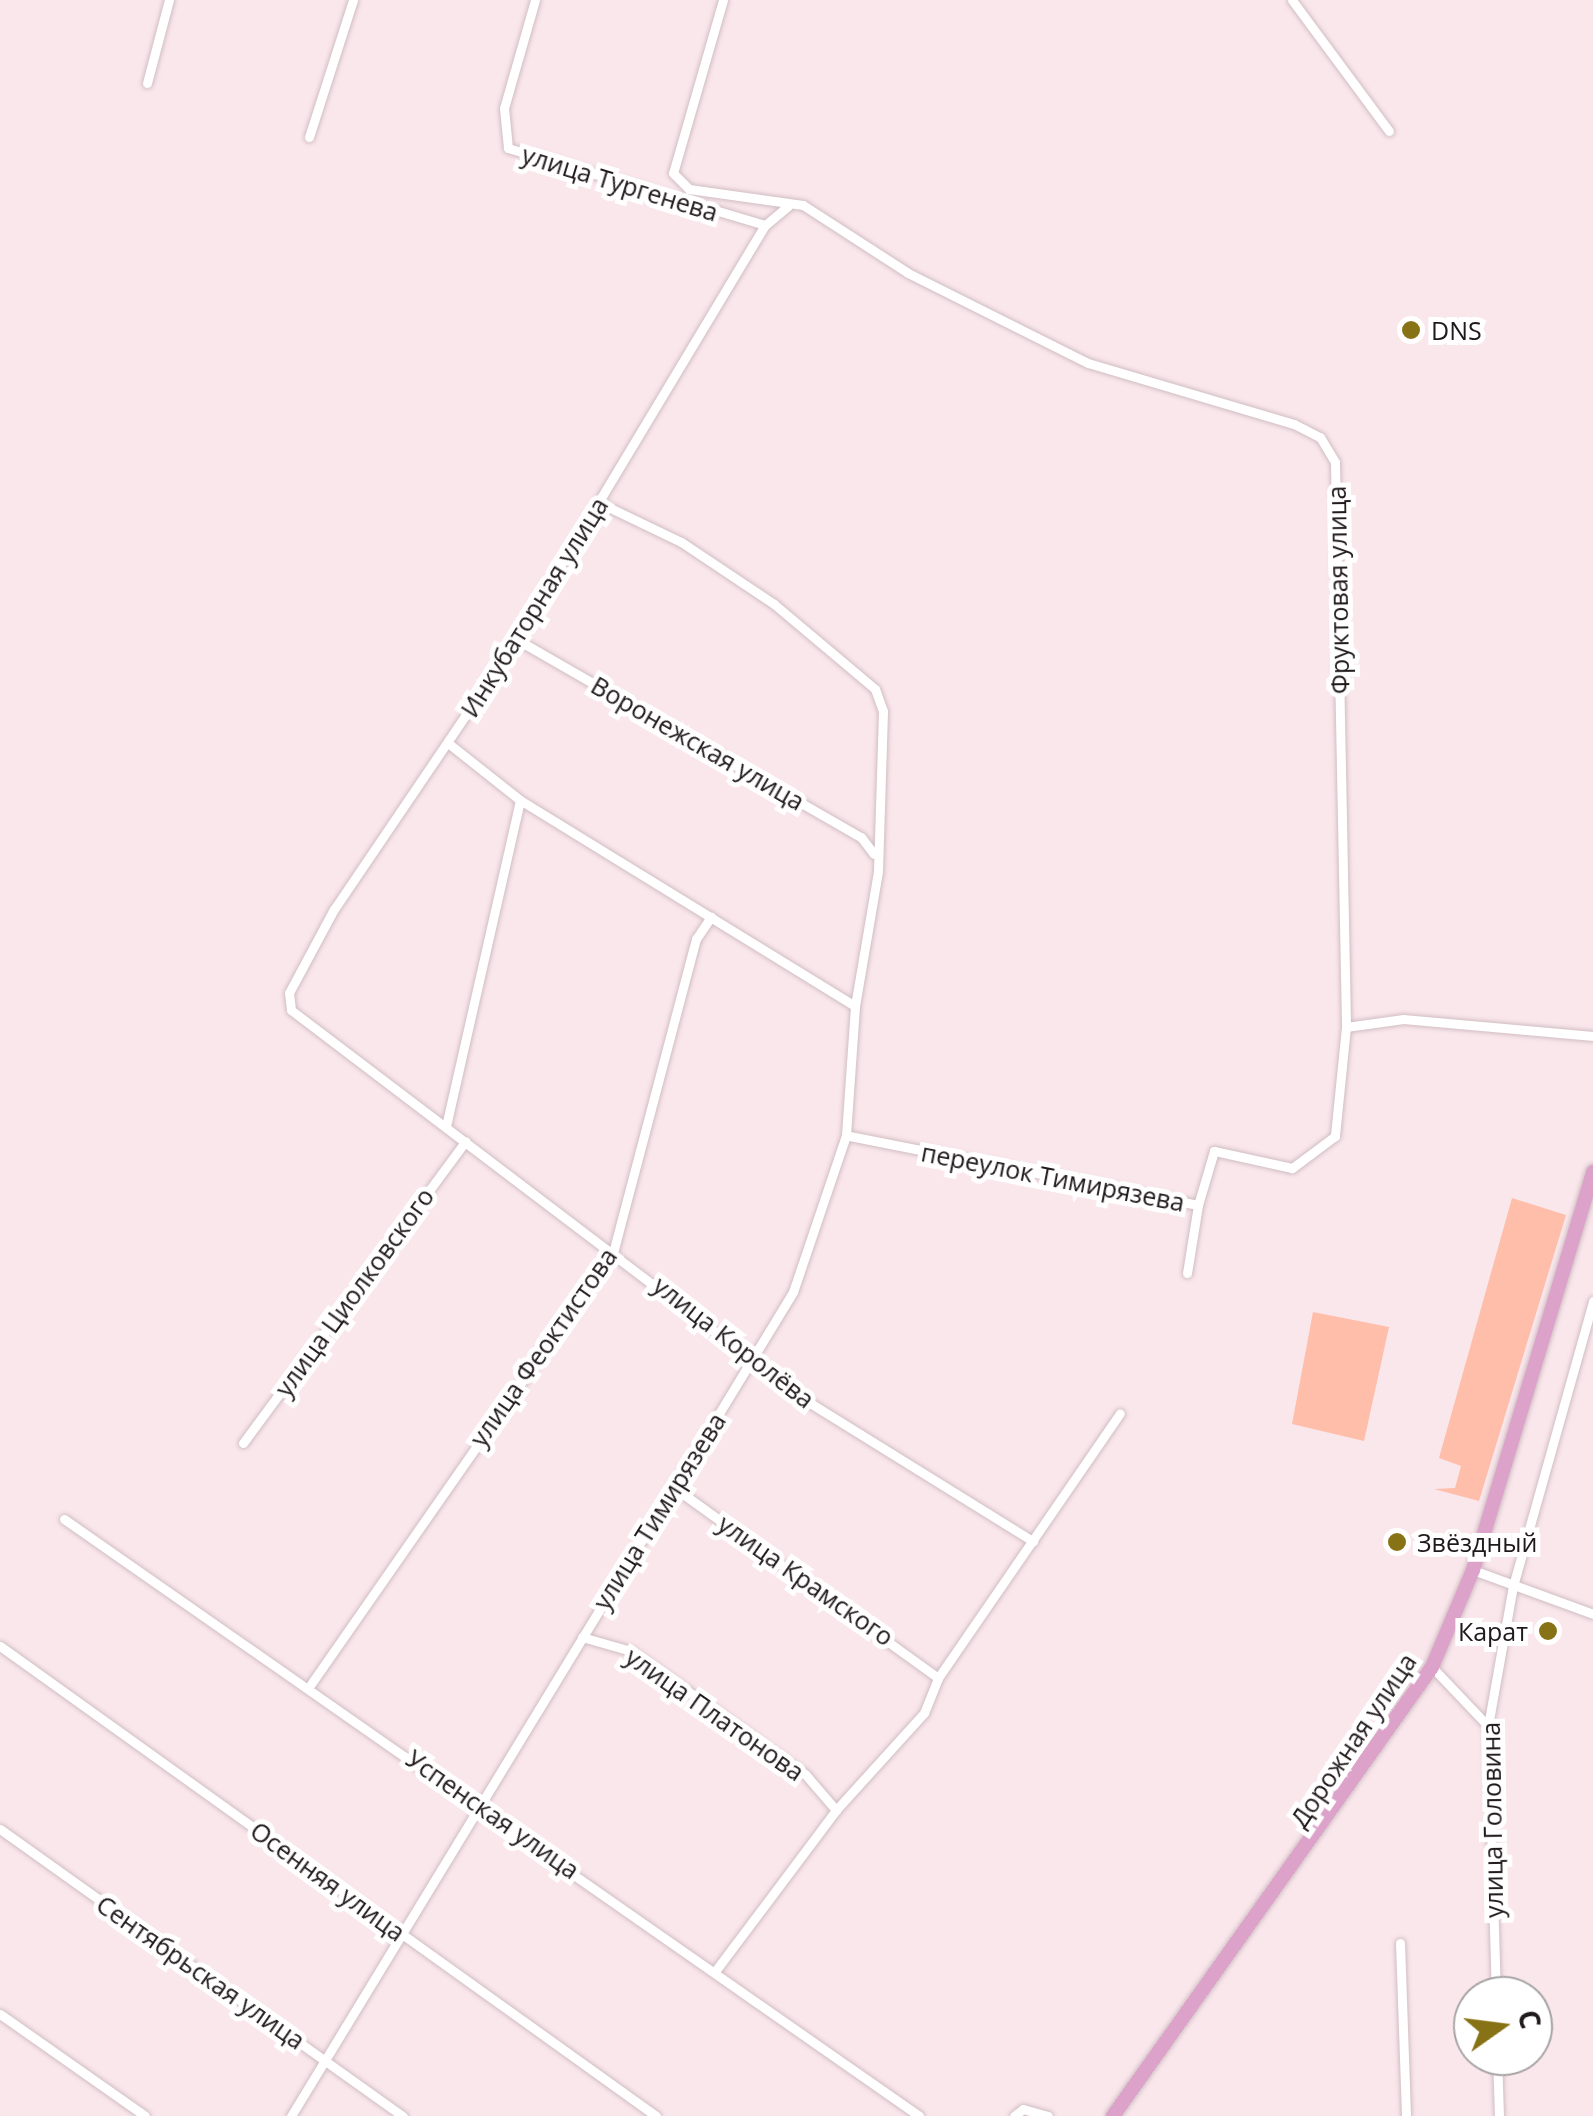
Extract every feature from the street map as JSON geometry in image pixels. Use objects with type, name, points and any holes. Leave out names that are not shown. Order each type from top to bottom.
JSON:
[{"type":"main road","name":"Дорожная улица","points":[[1113,2116],[1432,1667],[1473,1570],[1593,1172]]},
{"type":"street","points":[[147,82],[169,0]]},
{"type":"street","points":[[309,137],[352,0]]},
{"type":"street","name":"улица Тургенева","points":[[535,0],[504,108],[508,148],[766,225]]},
{"type":"street","name":"Фруктовая улица","points":[[723,0],[673,174],[704,194],[803,205],[908,273],[1088,363],[1320,437],[1335,462],[1338,505],[1346,1027]]},
{"type":"street","points":[[1292,0],[1389,131]]},
{"type":"street","name":"Инкубаторная улица","points":[[291,1010],[289,993],[334,910],[516,639],[766,225],[788,206]]},
{"type":"street","name":"улица Тимирязева","points":[[291,2116],[749,1356],[793,1292],[846,1136],[854,1006],[874,854],[883,712],[875,689],[774,604],[681,542],[600,502]]},
{"type":"street","name":"Воронежская улица","points":[[516,639],[861,837],[874,854]]},
{"type":"street","points":[[448,743],[520,800],[854,1006]]},
{"type":"street","points":[[446,1126],[520,800]]},
{"type":"street","name":"улица Феоктистова","points":[[311,1684],[614,1248],[696,939],[712,917]]},
{"type":"street","name":"улица Королёва","points":[[291,1010],[614,1248],[749,1356],[1033,1541]]},
{"type":"street","points":[[1346,1027],[1402,1020],[1593,1036]]},
{"type":"street","name":"переулок Тимирязева","points":[[846,1136],[1198,1205],[1214,1151],[1292,1168],[1335,1136],[1346,1027]]},
{"type":"street","name":"улица Циолковского","points":[[243,1442],[466,1141]]},
{"type":"street","points":[[1187,1273],[1198,1205]]},
{"type":"street","name":"улица Головина","points":[[1495,1976],[1488,1726],[1513,1586],[1593,1301]]},
{"type":"street","points":[[716,1970],[836,1810],[912,1727],[938,1678],[1120,1413]]},
{"type":"street","name":"улица Крамского","points":[[672,1486],[938,1678]]},
{"type":"street","name":"Успенская улица","points":[[64,1518],[311,1684],[919,2116]]},
{"type":"street","points":[[1473,1570],[1593,1614]]},
{"type":"street","name":"улица Платонова","points":[[582,1637],[630,1651],[806,1774],[836,1810]]},
{"type":"street","name":"Осенняя улица","points":[[0,1646],[656,2116]]},
{"type":"street","points":[[1432,1667],[1488,1726]]},
{"type":"street","name":"Сентябрьская улица","points":[[0,1829],[402,2116]]},
{"type":"street","points":[[1400,1942],[1406,2116]]},
{"type":"street","points":[[0,2014],[145,2116]]},
{"type":"street","points":[[1498,2076],[1499,2116]]},
{"type":"street","points":[[1014,2116],[1023,2108],[1048,2116]]},
{"type":"shaded area","points":[[1512,1198],[1566,1215],[1479,1501],[1434,1489],[1455,1488],[1461,1466],[1439,1458]]},
{"type":"shaded area","points":[[1313,1312],[1389,1327],[1364,1441],[1292,1424]]},
{"type":"place","name":"DNS","points":[[1411,330]]},
{"type":"place","name":"Звёздный","points":[[1397,1542]]},
{"type":"place","name":"Карат","points":[[1548,1631]]}]
